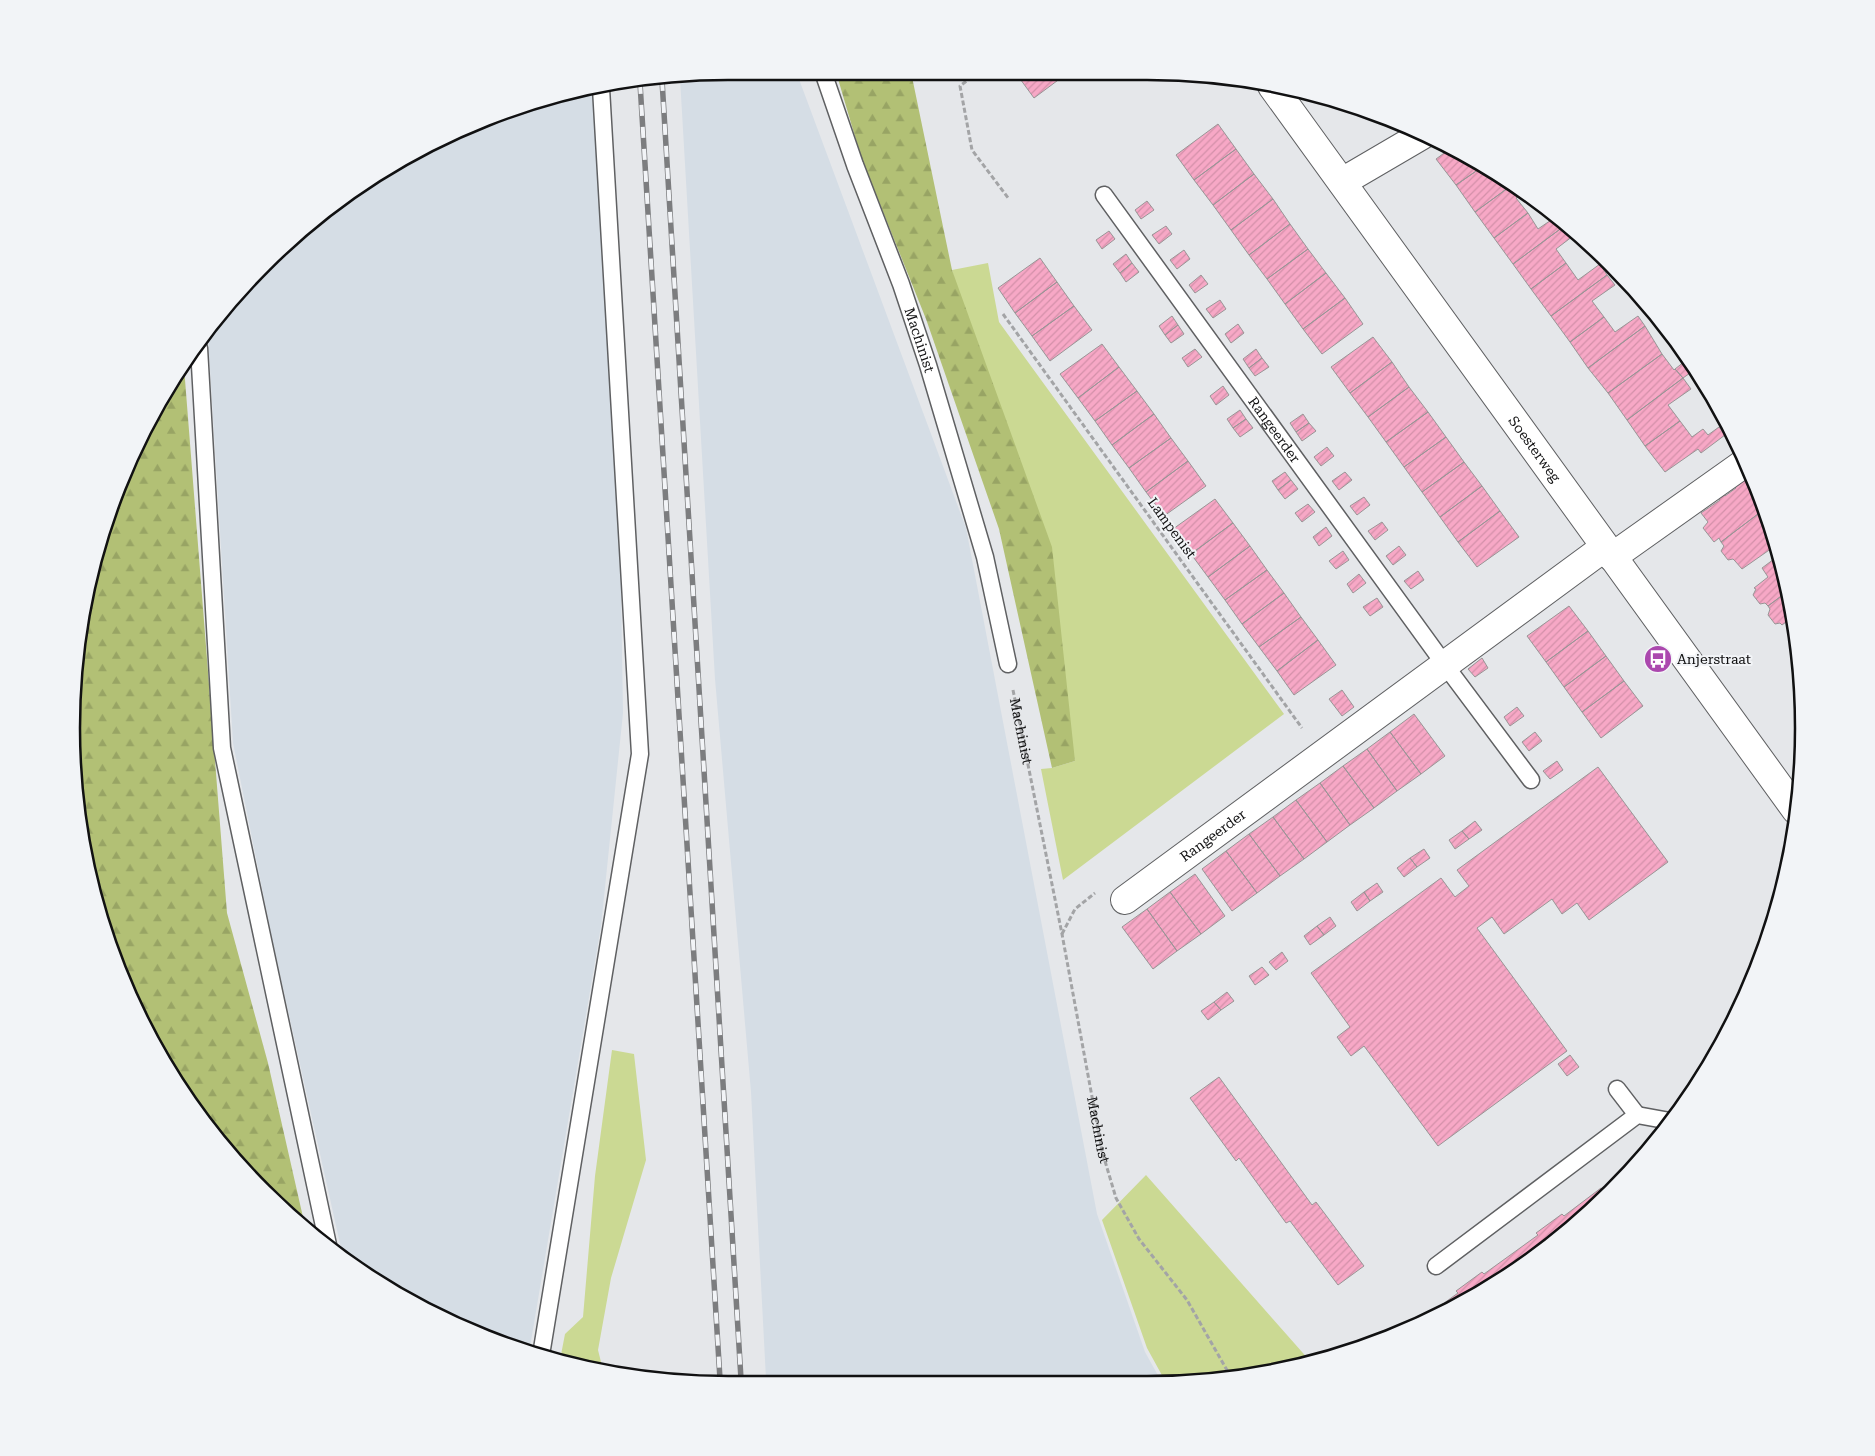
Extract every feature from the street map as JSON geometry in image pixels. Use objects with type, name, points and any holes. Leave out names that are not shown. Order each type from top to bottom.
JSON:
[{"type":"street","name":"Soesterweg","points":[[1277,93],[1790,802]]},
{"type":"street","points":[[1342,182],[1416,139]]},
{"type":"street","points":[[1609,552],[1740,466]]},
{"type":"street","name":"Rangeerder","points":[[1125,900],[1444,665],[1609,552]]},
{"type":"lane","name":"Machinist","points":[[826,80],[855,165],[901,284],[928,365],[985,557],[1008,664]]},
{"type":"lane","points":[[542,1349],[640,754],[601,92]]},
{"type":"lane","name":"Rangeerder","points":[[1104,195],[1444,665],[1531,780]]},
{"type":"lane","points":[[199,354],[222,748],[326,1235]]},
{"type":"lane","points":[[1617,1089],[1637,1115],[1663,1120]]},
{"type":"lane","points":[[1436,1266],[1637,1115]]},
{"type":"path","points":[[968,80],[960,86],[972,150],[1009,199]]},
{"type":"path","name":"Lampenist","points":[[1003,314],[1322,755]]},
{"type":"path","name":"Machinist","points":[[1008,664],[1062,934],[1102,1151],[1116,1198],[1139,1239],[1187,1300],[1227,1371]]},
{"type":"path","points":[[1062,934],[1075,909],[1091,894],[1115,886],[1125,900]]},
{"type":"shaded area","points":[[799,80],[966,528],[1097,1214],[1145,1352],[1158,1376],[766,1376],[751,1092],[715,679],[680,82]]},
{"type":"shaded area","points":[[595,94],[619,461],[623,713],[601,926],[530,1345],[480,1327],[441,1309],[368,1267],[341,1247],[273,943],[233,743],[208,342],[241,301],[270,270],[301,241],[368,189],[441,147],[480,129],[520,114]]},
{"type":"green space","points":[[838,80],[913,80],[952,270],[1052,547],[1075,761],[1052,768],[999,529],[926,319],[861,157]]},
{"type":"green space","points":[[988,263],[999,322],[1284,714],[1063,880],[1041,769],[1052,768],[1075,761],[952,270]]},
{"type":"green space","points":[[185,375],[227,913],[268,1063],[303,1217],[270,1186],[214,1122],[189,1088],[147,1015],[129,976],[114,936],[92,854],[86,813],[81,770],[81,686],[92,602],[114,520],[129,480],[147,441]]},
{"type":"green space","points":[[612,1050],[634,1054],[646,1160],[611,1278],[598,1350],[601,1364],[561,1354],[565,1334],[583,1317],[595,1176]]},
{"type":"green space","points":[[1146,1175],[1306,1356],[1273,1364],[1232,1370],[1189,1375],[1162,1376],[1147,1348],[1102,1220]]},
{"type":"building","points":[[1021,80],[1058,80],[1034,98]]},
{"type":"building","points":[[1218,124],[1236,149],[1194,180],[1176,155]]},
{"type":"building","points":[[1236,149],[1254,174],[1213,205],[1194,180]]},
{"type":"building","points":[[1445,153],[1477,171],[1456,185],[1436,159]]},
{"type":"building","points":[[1477,171],[1507,189],[1475,212],[1456,185]]},
{"type":"building","points":[[1254,174],[1273,199],[1231,230],[1213,205]]},
{"type":"building","points":[[1507,189],[1517,197],[1516,198],[1528,213],[1494,238],[1475,212]]},
{"type":"building","points":[[1273,199],[1290,224],[1249,255],[1231,230]]},
{"type":"building","points":[[1147,201],[1154,210],[1141,219],[1135,210]]},
{"type":"building","points":[[1528,213],[1538,229],[1550,221],[1560,229],[1513,264],[1494,238]]},
{"type":"building","points":[[1290,224],[1308,249],[1267,279],[1249,255]]},
{"type":"building","points":[[1166,226],[1172,234],[1159,244],[1152,235]]},
{"type":"building","points":[[1560,229],[1570,238],[1556,249],[1566,263],[1531,289],[1513,264]]},
{"type":"building","points":[[1109,231],[1115,239],[1102,249],[1096,240]]},
{"type":"building","points":[[1308,249],[1326,273],[1285,304],[1267,279]]},
{"type":"building","points":[[1184,250],[1190,259],[1177,269],[1170,260]]},
{"type":"building","points":[[1126,254],[1132,263],[1120,273],[1113,264]]},
{"type":"building","points":[[1040,258],[1057,282],[1015,313],[998,288]]},
{"type":"building","points":[[1132,263],[1139,272],[1126,282],[1120,273]]},
{"type":"building","points":[[1566,263],[1578,280],[1599,265],[1607,275],[1551,316],[1531,289]]},
{"type":"building","points":[[1326,273],[1345,298],[1303,329],[1285,304]]},
{"type":"building","points":[[1201,275],[1208,284],[1195,293],[1189,285]]},
{"type":"building","points":[[1607,275],[1615,285],[1592,301],[1604,317],[1570,342],[1551,316]]},
{"type":"building","points":[[1057,282],[1074,306],[1032,336],[1015,313]]},
{"type":"building","points":[[1345,298],[1363,324],[1322,354],[1303,329]]},
{"type":"building","points":[[1220,300],[1226,309],[1213,318],[1206,309]]},
{"type":"building","points":[[1074,306],[1092,330],[1050,361],[1032,336]]},
{"type":"building","points":[[1172,316],[1178,325],[1165,335],[1159,326]]},
{"type":"building","points":[[1638,316],[1645,326],[1588,368],[1570,342],[1604,317],[1615,332]]},
{"type":"building","points":[[1238,324],[1244,333],[1231,343],[1225,334]]},
{"type":"building","points":[[1178,325],[1184,334],[1171,343],[1165,335]]},
{"type":"building","points":[[1645,326],[1662,354],[1608,393],[1588,368]]},
{"type":"building","points":[[1373,337],[1392,362],[1350,393],[1331,367]]},
{"type":"building","points":[[1102,344],[1119,367],[1078,398],[1060,374]]},
{"type":"building","points":[[1195,349],[1202,357],[1188,367],[1182,358]]},
{"type":"building","points":[[1256,349],[1262,358],[1249,368],[1243,359]]},
{"type":"building","points":[[1662,354],[1674,370],[1683,378],[1627,420],[1608,393]]},
{"type":"building","points":[[1262,358],[1269,367],[1255,376],[1249,368]]},
{"type":"building","points":[[1392,362],[1409,387],[1368,417],[1350,393]]},
{"type":"building","points":[[1682,363],[1689,374],[1683,378],[1675,369]]},
{"type":"building","points":[[1119,367],[1137,391],[1095,421],[1078,398]]},
{"type":"building","points":[[1683,378],[1691,389],[1668,405],[1680,421],[1645,446],[1627,420]]},
{"type":"building","points":[[1223,386],[1229,395],[1216,405],[1210,396]]},
{"type":"building","points":[[1409,387],[1428,412],[1386,442],[1368,417]]},
{"type":"building","points":[[1137,391],[1154,414],[1112,445],[1095,421]]},
{"type":"building","points":[[1240,410],[1246,419],[1233,428],[1227,419]]},
{"type":"building","points":[[1428,412],[1446,437],[1404,467],[1386,442]]},
{"type":"building","points":[[1154,414],[1171,438],[1129,468],[1112,445]]},
{"type":"building","points":[[1303,414],[1309,423],[1296,432],[1290,423]]},
{"type":"building","points":[[1246,419],[1253,428],[1240,437],[1233,428]]},
{"type":"building","points":[[1680,421],[1692,437],[1703,429],[1708,435],[1719,427],[1725,435],[1701,453],[1698,449],[1665,472],[1645,446]]},
{"type":"building","points":[[1309,423],[1316,431],[1302,441],[1296,432]]},
{"type":"building","points":[[1446,437],[1464,462],[1422,492],[1404,467]]},
{"type":"building","points":[[1171,438],[1188,461],[1146,492],[1129,468]]},
{"type":"building","points":[[1327,447],[1334,456],[1321,466],[1314,457]]},
{"type":"building","points":[[1188,461],[1206,486],[1164,516],[1146,492]]},
{"type":"building","points":[[1464,462],[1482,486],[1440,517],[1422,492]]},
{"type":"building","points":[[1742,470],[1759,516],[1758,514],[1721,542],[1719,538],[1714,542],[1703,528],[1708,522],[1701,513],[1720,500],[1718,497],[1724,493],[1725,496],[1736,488],[1729,479]]},
{"type":"building","points":[[1285,472],[1291,480],[1278,490],[1272,481]]},
{"type":"building","points":[[1345,472],[1352,480],[1339,490],[1332,481]]},
{"type":"building","points":[[1291,480],[1298,489],[1285,499],[1278,490]]},
{"type":"building","points":[[1482,486],[1500,511],[1458,542],[1440,517]]},
{"type":"building","points":[[1364,497],[1370,505],[1357,515],[1350,506]]},
{"type":"building","points":[[1215,499],[1233,523],[1191,554],[1173,529]]},
{"type":"building","points":[[1308,504],[1315,512],[1302,522],[1295,513]]},
{"type":"building","points":[[1500,511],[1519,537],[1477,567],[1458,542]]},
{"type":"building","points":[[1758,514],[1770,550],[1742,569],[1733,559],[1728,560],[1721,551],[1724,546],[1721,542]]},
{"type":"building","points":[[1382,522],[1388,530],[1375,540],[1368,531]]},
{"type":"building","points":[[1233,523],[1250,546],[1208,577],[1191,554]]},
{"type":"building","points":[[1326,527],[1332,536],[1319,546],[1313,537]]},
{"type":"building","points":[[1250,546],[1267,570],[1225,600],[1208,577]]},
{"type":"building","points":[[1399,546],[1406,555],[1393,565],[1386,556]]},
{"type":"building","points":[[1343,551],[1349,560],[1336,569],[1329,561]]},
{"type":"building","points":[[1773,560],[1782,596],[1768,606],[1765,603],[1760,604],[1753,595],[1756,589],[1754,588],[1768,577],[1762,568]]},
{"type":"building","points":[[1267,570],[1284,593],[1242,624],[1225,600]]},
{"type":"building","points":[[1418,571],[1424,580],[1411,589],[1404,581]]},
{"type":"building","points":[[1359,574],[1366,583],[1353,593],[1347,584]]},
{"type":"building","points":[[1284,593],[1301,617],[1259,647],[1242,624]]},
{"type":"building","points":[[1782,596],[1786,622],[1782,625],[1780,623],[1775,624],[1768,615],[1770,609],[1768,606]]},
{"type":"building","points":[[1377,598],[1383,607],[1370,616],[1363,607]]},
{"type":"building","points":[[1569,606],[1588,631],[1546,662],[1527,636]]},
{"type":"building","points":[[1301,617],[1318,640],[1277,671],[1259,647]]},
{"type":"building","points":[[1588,631],[1606,656],[1564,687],[1546,662]]},
{"type":"building","points":[[1318,640],[1336,665],[1294,695],[1277,671]]},
{"type":"building","points":[[1606,656],[1624,681],[1582,712],[1564,687]]},
{"type":"building","points":[[1482,658],[1488,668],[1475,677],[1468,669]]},
{"type":"building","points":[[1624,681],[1643,706],[1601,738],[1582,712]]},
{"type":"building","points":[[1342,690],[1354,707],[1342,716],[1329,699]]},
{"type":"building","points":[[1517,707],[1524,716],[1510,726],[1504,717]]},
{"type":"building","points":[[1414,714],[1445,756],[1421,774],[1390,732]]},
{"type":"building","points":[[1390,732],[1421,774],[1397,791],[1367,749]]},
{"type":"building","points":[[1535,732],[1542,741],[1529,751],[1522,742]]},
{"type":"building","points":[[1367,749],[1397,791],[1374,808],[1343,766]]},
{"type":"building","points":[[1557,761],[1563,770],[1550,779],[1543,771]]},
{"type":"building","points":[[1343,766],[1374,808],[1350,825],[1320,783]]},
{"type":"building","points":[[1598,767],[1668,862],[1589,920],[1577,903],[1562,914],[1552,899],[1504,934],[1492,917],[1477,928],[1567,1051],[1438,1146],[1364,1046],[1351,1056],[1337,1037],[1350,1027],[1311,973],[1441,878],[1455,897],[1469,886],[1457,870]]},
{"type":"building","points":[[1320,783],[1350,825],[1327,842],[1296,800]]},
{"type":"building","points":[[1296,800],[1327,842],[1304,859],[1273,817]]},
{"type":"building","points":[[1273,817],[1304,859],[1280,876],[1249,834]]},
{"type":"building","points":[[1475,821],[1482,830],[1469,839],[1462,831]]},
{"type":"building","points":[[1462,831],[1469,839],[1455,849],[1449,840]]},
{"type":"building","points":[[1249,834],[1280,876],[1257,893],[1226,851]]},
{"type":"building","points":[[1424,849],[1430,858],[1417,867],[1410,858]]},
{"type":"building","points":[[1226,851],[1257,893],[1232,911],[1202,869]]},
{"type":"building","points":[[1410,858],[1417,867],[1404,877],[1397,868]]},
{"type":"building","points":[[1195,874],[1225,916],[1201,934],[1170,892]]},
{"type":"building","points":[[1377,883],[1383,892],[1370,901],[1364,892]]},
{"type":"building","points":[[1170,892],[1201,934],[1177,951],[1147,909]]},
{"type":"building","points":[[1364,892],[1370,901],[1357,911],[1351,902]]},
{"type":"building","points":[[1147,909],[1177,951],[1153,969],[1122,927]]},
{"type":"building","points":[[1330,917],[1336,926],[1324,935],[1317,926]]},
{"type":"building","points":[[1317,926],[1324,935],[1310,945],[1304,936]]},
{"type":"building","points":[[1282,952],[1288,961],[1276,970],[1269,962]]},
{"type":"building","points":[[1262,967],[1269,975],[1255,985],[1249,976]]},
{"type":"building","points":[[1227,992],[1234,1001],[1221,1010],[1214,1002]]},
{"type":"building","points":[[1214,1002],[1221,1010],[1208,1020],[1201,1011]]},
{"type":"building","points":[[1570,1055],[1579,1067],[1567,1076],[1558,1064]]},
{"type":"building","points":[[1219,1077],[1312,1205],[1316,1202],[1364,1266],[1338,1285],[1290,1221],[1286,1223],[1239,1158],[1236,1161],[1190,1098]]},
{"type":"building","points":[[1601,1188],[1574,1215],[1507,1267],[1441,1305],[1458,1293],[1456,1291],[1482,1272],[1484,1274],[1538,1235],[1536,1233],[1562,1214],[1564,1216]]},
{"type":"railway","points":[[662,84],[741,1376]]},
{"type":"railway","points":[[640,86],[720,1376]]},
{"type":"place","name":"Anjerstraat","points":[[1658,659]]}]
